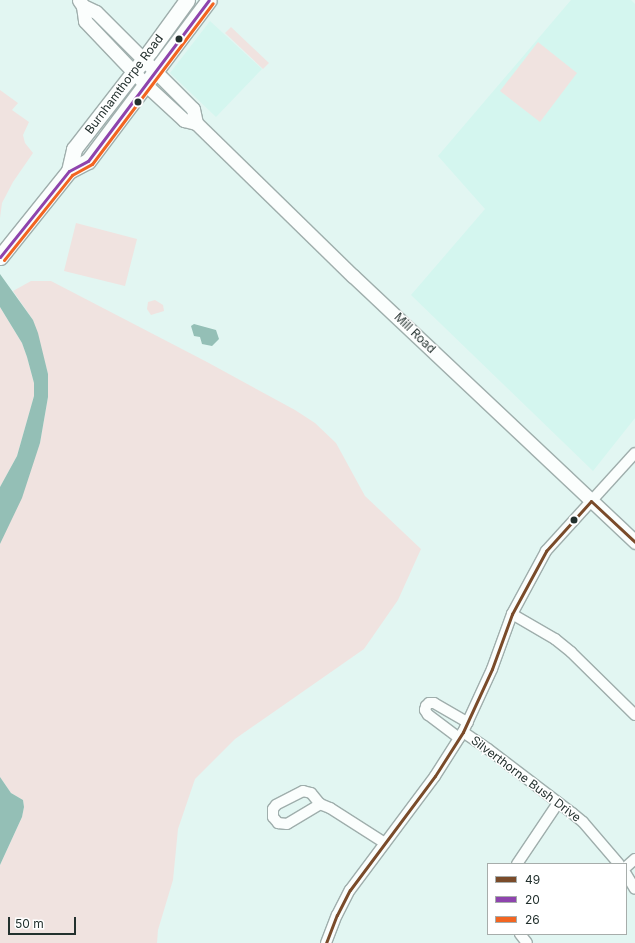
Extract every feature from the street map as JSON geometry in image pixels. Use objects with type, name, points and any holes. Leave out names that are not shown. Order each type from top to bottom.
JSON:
[{"type":"main road","name":"Burnhamthorpe Road","points":[[0,257],[69,171],[74,149],[144,60],[187,0]]},
{"type":"main road","name":"Burnhamthorpe Road","points":[[69,171],[88,161],[209,0]]},
{"type":"street","name":"Mill Road","points":[[81,3],[96,12],[193,109],[196,123]]},
{"type":"street","name":"Mill Road","points":[[81,3],[86,21],[146,85],[184,120],[196,123],[353,276],[635,542]]},
{"type":"street","points":[[326,943],[337,915],[347,896],[435,776],[461,735],[492,669],[512,614],[546,551],[635,453]]},
{"type":"street","points":[[512,614],[555,639],[571,652],[635,715]]},
{"type":"street","name":"Silverthorne Bush Drive","points":[[468,722],[434,703],[426,706],[425,712],[428,715],[488,749],[583,822],[618,863]]},
{"type":"street","points":[[517,863],[558,803]]},
{"type":"street","points":[[320,804],[330,808],[386,843]]},
{"type":"street","points":[[627,866],[635,859]]},
{"type":"street","points":[[627,876],[635,889]]},
{"type":"street","points":[[521,935],[527,943]]},
{"type":"shaded area","points":[[571,0],[631,0],[635,4],[635,418],[593,471],[411,295],[485,209],[438,156]]},
{"type":"shaded area","points":[[210,21],[262,69],[216,117],[170,73]]},
{"type":"shaded area","points":[[231,27],[269,63],[263,69],[225,33]]},
{"type":"shaded area","points":[[538,42],[577,73],[540,122],[500,91]]},
{"type":"shaded area","points":[[0,90],[18,103],[12,110],[29,122],[23,135],[25,143],[33,153],[13,182],[2,203],[0,218]]},
{"type":"shaded area","points":[[76,223],[137,239],[125,286],[64,271]]},
{"type":"shaded area","points":[[0,274],[33,320],[38,333],[48,374],[48,397],[40,443],[22,498],[0,544],[0,487],[17,456],[34,396],[34,383],[22,343],[0,307]]},
{"type":"shaded area","points":[[31,281],[51,281],[207,362],[295,410],[315,423],[336,443],[365,496],[421,549],[398,600],[364,649],[235,739],[195,779],[178,829],[173,880],[158,930],[157,943],[0,943],[0,865],[22,817],[24,807],[23,800],[11,793],[0,777],[0,544],[40,443],[48,397],[48,374],[33,320],[13,291]]},
{"type":"shaded area","points":[[155,300],[163,305],[164,311],[151,315],[147,309],[148,302]]},
{"type":"shaded area","points":[[0,307],[22,343],[34,383],[34,396],[17,456],[0,487]]},
{"type":"shaded area","points":[[194,324],[216,330],[219,339],[212,346],[202,344],[200,337],[194,336],[191,326]]},
{"type":"shaded area","points":[[0,777],[11,793],[23,800],[24,807],[22,817],[0,865]]},
{"type":"transit line","name":"20","points":[[0,257],[69,171],[88,161],[209,0]]},
{"type":"transit line","name":"26","points":[[4,260],[72,175],[92,164],[213,3]]},
{"type":"transit line","name":"49","points":[[326,943],[337,915],[350,890],[435,776],[463,732],[492,669],[512,614],[546,551],[591,501],[635,542]]}]
